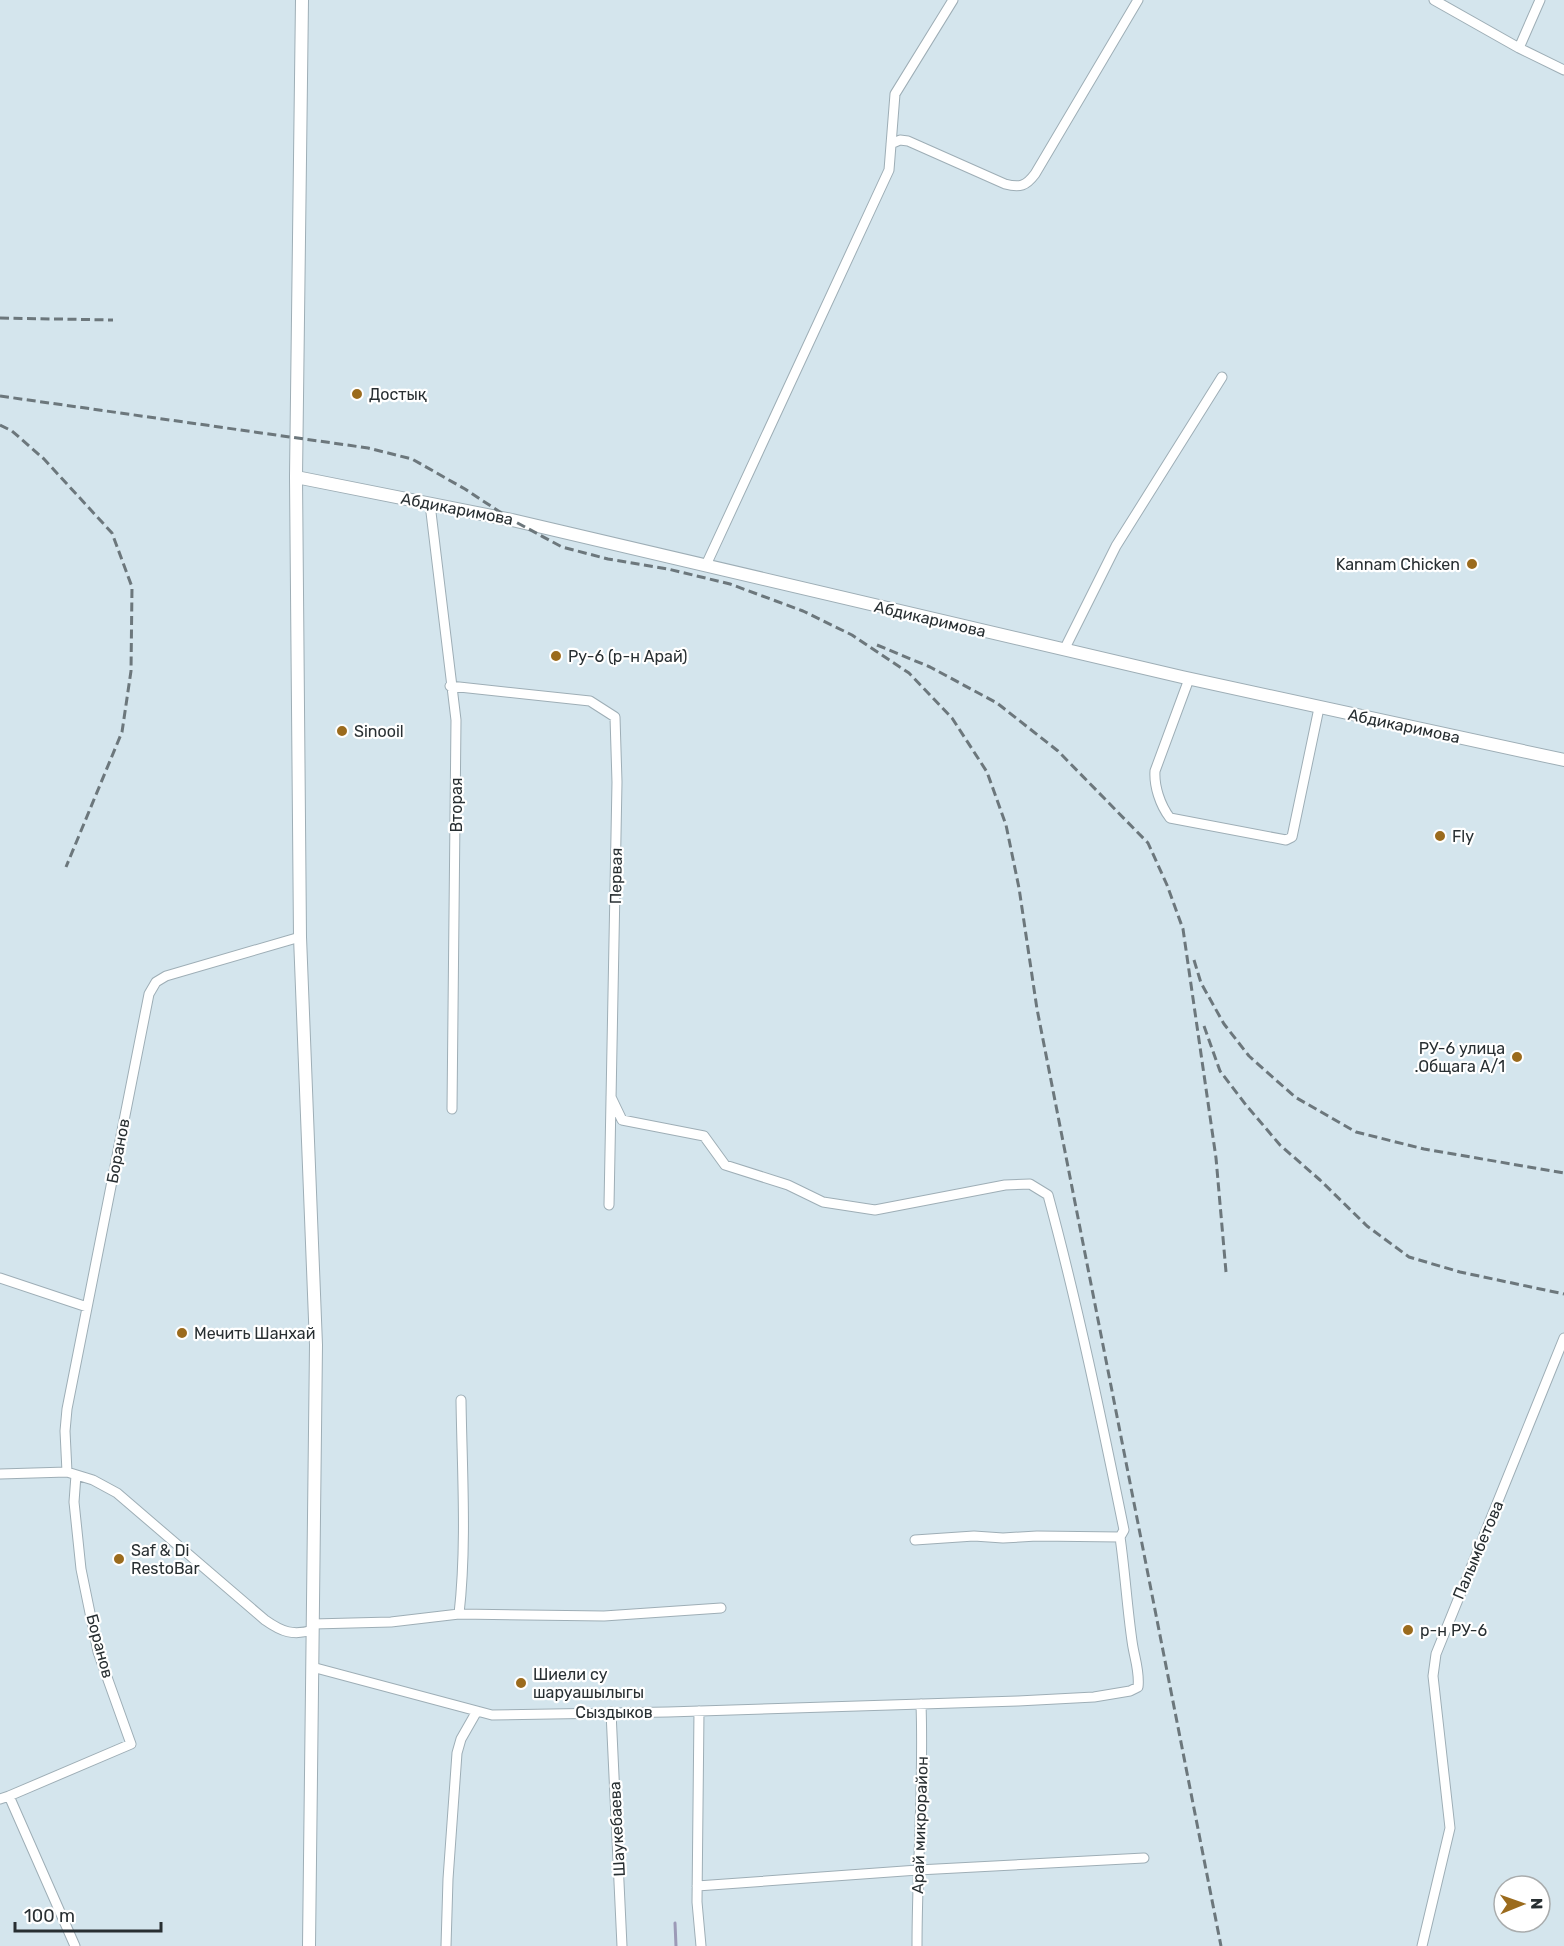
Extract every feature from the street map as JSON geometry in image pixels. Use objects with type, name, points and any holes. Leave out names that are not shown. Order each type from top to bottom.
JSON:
[{"type":"main road","points":[[302,0],[296,477],[300,937],[316,1345],[309,1946]]},
{"type":"main road","name":"Абдикаримова","points":[[296,477],[512,520],[1189,679],[1564,760]]},
{"type":"street","points":[[706,566],[889,170],[895,94],[952,0]]},
{"type":"street","points":[[891,144],[900,140],[908,141],[1005,184],[1017,187],[1027,185],[1138,0]]},
{"type":"street","points":[[1434,0],[1519,48],[1564,70]]},
{"type":"street","points":[[1519,48],[1540,0]]},
{"type":"street","points":[[1064,650],[1116,546],[1222,377]]},
{"type":"street","name":"Вторая","points":[[430,504],[450,686],[456,720],[452,1109]]},
{"type":"street","points":[[1189,679],[1155,771],[1155,781],[1170,818],[1286,840],[1292,837],[1319,708]]},
{"type":"street","name":"Первая","points":[[450,686],[590,701],[615,717],[617,782],[609,1205]]},
{"type":"street","name":"Боранов","points":[[5,1797],[131,1744],[98,1652],[88,1605],[81,1569],[72,1473],[65,1431],[67,1409],[149,993],[156,982],[166,976],[300,937]]},
{"type":"street","points":[[611,1097],[622,1120],[704,1136],[725,1165],[788,1185],[823,1202],[874,1210],[1005,1185],[1030,1184],[1048,1195],[1073,1286],[1124,1530],[1120,1537],[1003,1538],[974,1536],[915,1540]]},
{"type":"street","points":[[0,1278],[87,1307]]},
{"type":"street","name":"Палымбетова","points":[[1422,1946],[1450,1828],[1433,1676],[1436,1653],[1564,1338]]},
{"type":"street","points":[[459,1614],[462,1558],[461,1400]]},
{"type":"street","points":[[0,1474],[72,1473],[93,1480],[117,1493],[265,1620],[279,1630],[291,1634],[313,1627],[391,1622],[459,1614],[604,1616],[721,1608]]},
{"type":"street","name":"Сыздыков","points":[[312,1667],[492,1715],[699,1711],[1094,1697],[1130,1691],[1138,1687],[1138,1667],[1132,1644],[1120,1537]]},
{"type":"street","name":"Арай микрорайон","points":[[918,1946],[918,1870],[922,1778],[921,1704]]},
{"type":"street","points":[[446,1946],[448,1879],[457,1753],[461,1740],[477,1711]]},
{"type":"street","points":[[699,1711],[697,1886],[701,1946]]},
{"type":"street","name":"Шаукебаева","points":[[611,1712],[622,1946]]},
{"type":"street","points":[[5,1797],[75,1946]]},
{"type":"street","points":[[697,1886],[918,1870],[1144,1858]]},
{"type":"waterway","points":[[675,1923],[676,1946]]},
{"type":"railway","points":[[0,318],[113,320]]},
{"type":"railway","points":[[0,396],[368,448],[412,459],[465,489],[512,520],[562,547],[608,559],[668,569],[730,584],[803,611],[852,635],[909,673],[952,718],[987,772],[1006,825],[1019,888],[1037,1009],[1221,1946]]},
{"type":"railway","points":[[0,425],[12,431],[44,459],[112,533],[132,587],[131,671],[122,732],[66,867]]},
{"type":"railway","points":[[877,645],[930,667],[997,703],[1058,751],[1148,843],[1183,929],[1216,1158],[1226,1272]]},
{"type":"railway","points":[[1194,960],[1201,983],[1224,1024],[1249,1056],[1295,1097],[1356,1132],[1424,1149],[1564,1173]]},
{"type":"railway","points":[[1204,1026],[1220,1071],[1246,1105],[1280,1145],[1367,1226],[1409,1257],[1460,1272],[1564,1294]]},
{"type":"place","name":"Достық","points":[[357,394]]},
{"type":"place","name":"Kannam Chicken","points":[[1472,564]]},
{"type":"place","name":"Ру-6 (р-н Арай)","points":[[556,656]]},
{"type":"place","name":"Sinooil","points":[[342,731]]},
{"type":"place","name":"Fly","points":[[1440,836]]},
{"type":"place","name":"РУ-6 улица .Общага А/1","points":[[1517,1057]]},
{"type":"place","name":"Мечить Шанхай","points":[[182,1333]]},
{"type":"place","name":"Saf & Di RestoBar","points":[[119,1559]]},
{"type":"place","name":"р-н РУ-6","points":[[1408,1630]]},
{"type":"place","name":"Шиели су шаруашылыгы","points":[[521,1683]]}]
